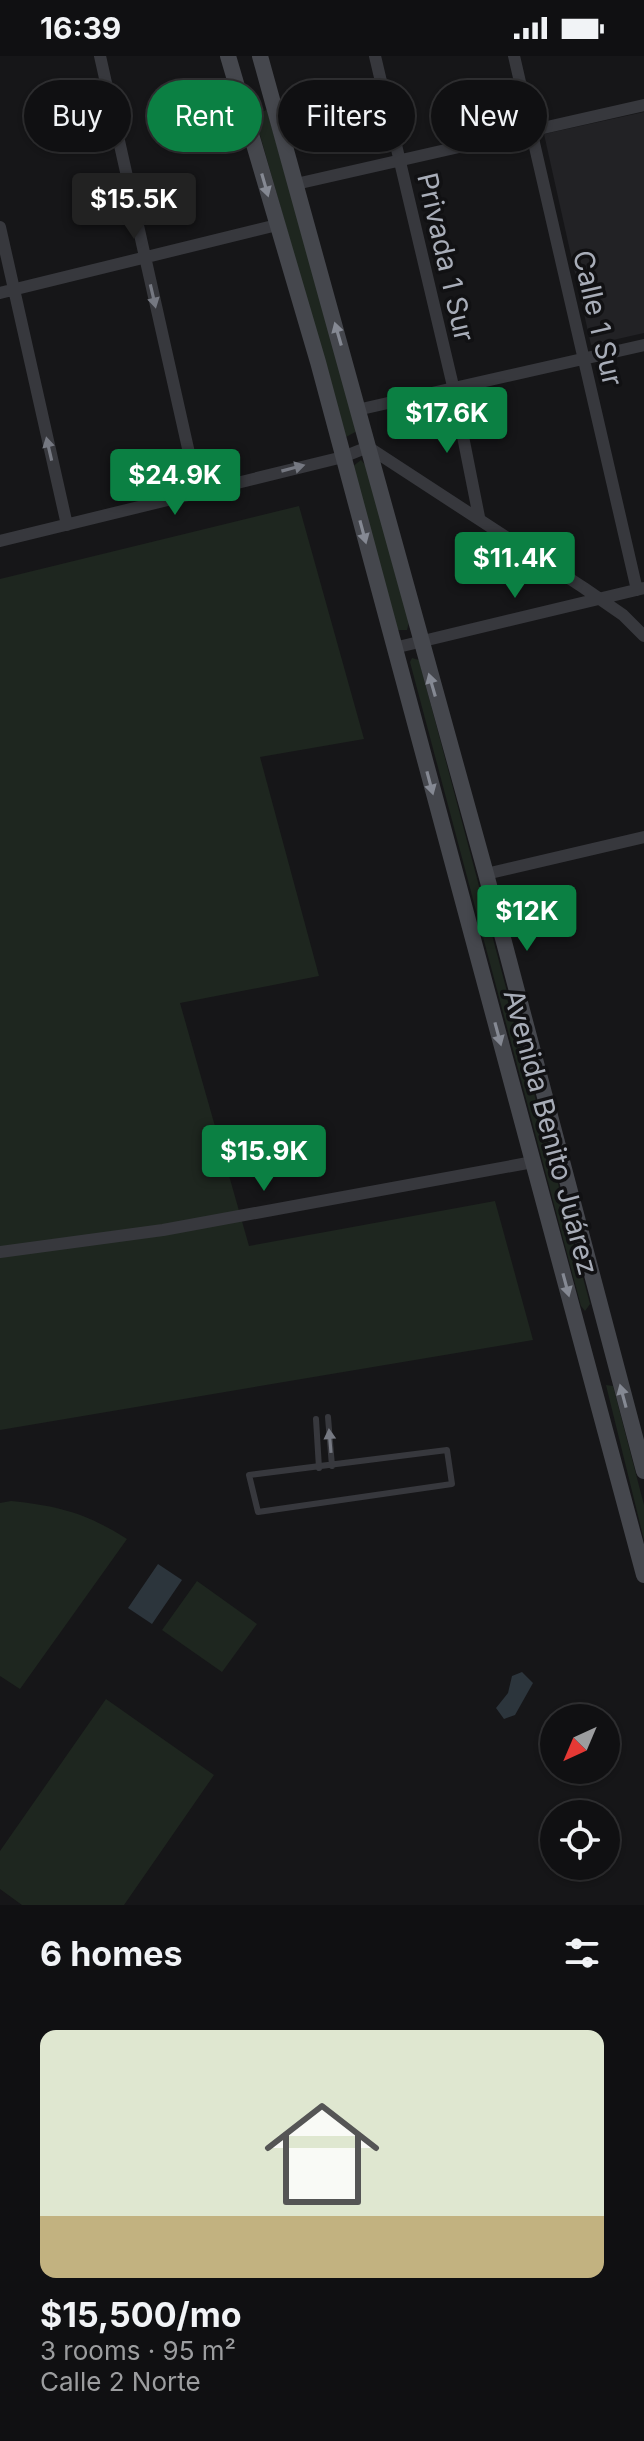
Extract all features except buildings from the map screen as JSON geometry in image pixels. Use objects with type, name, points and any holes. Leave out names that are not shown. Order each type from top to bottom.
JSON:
[{"type":"main road","name":"Avenida Benito Juárez","points":[[228,56],[235,80]]},
{"type":"main road","name":"Avenida Benito Juárez","points":[[260,56],[486,874],[644,1471]]},
{"type":"main road","points":[[262,102],[271,95]]},
{"type":"main road","name":"Avenida Benito Juárez","points":[[256,152],[343,457],[644,1575]]},
{"type":"street","points":[[100,56],[198,493]]},
{"type":"street","name":"Privada 1 Sur","points":[[375,56],[453,386],[479,517]]},
{"type":"street","name":"Calle 1 Sur","points":[[514,56],[519,80]]},
{"type":"street","points":[[547,129],[644,105]]},
{"type":"street","points":[[296,184],[437,152]]},
{"type":"street","name":"Calle 1 Sur","points":[[535,152],[582,359],[640,589]]},
{"type":"street","points":[[0,293],[277,225]]},
{"type":"street","points":[[0,227],[67,525]]},
{"type":"street","points":[[357,410],[644,345]]},
{"type":"street","points":[[0,541],[343,457],[368,447],[599,598],[644,636]]},
{"type":"street","points":[[394,648],[640,589]]},
{"type":"street","points":[[486,874],[644,837]]},
{"type":"street","points":[[0,1252],[163,1230],[533,1162]]},
{"type":"lane","points":[[328,1417],[332,1466]]},
{"type":"lane","points":[[316,1419],[319,1468]]},
{"type":"lane","points":[[447,1450],[452,1484],[258,1512],[249,1475],[319,1468],[447,1450]]},
{"type":"shaded area","points":[[267,110],[357,431],[346,437],[262,142],[262,112]]},
{"type":"shaded area","points":[[644,112],[644,333],[591,345],[547,147],[547,133]]},
{"type":"shaded area","points":[[361,460],[369,469],[409,622],[407,630],[397,630],[352,467]]},
{"type":"shaded area","points":[[299,506],[364,739],[260,757],[319,976],[180,1003],[249,1246],[495,1201],[533,1340],[0,1430],[0,579]]},
{"type":"shaded area","points":[[412,658],[419,660],[590,1304],[585,1311],[581,1306],[410,662]]},
{"type":"shaded area","points":[[606,1385],[613,1386],[644,1505],[644,1540]]},
{"type":"shaded area","points":[[11,1501],[72,1512],[127,1539],[20,1689],[0,1676],[0,1503]]},
{"type":"shaded area","points":[[158,1564],[182,1580],[152,1624],[128,1608]]},
{"type":"shaded area","points":[[197,1581],[257,1624],[222,1672],[162,1630]]},
{"type":"shaded area","points":[[522,1672],[533,1683],[515,1715],[504,1719],[496,1708],[508,1693],[512,1676]]},
{"type":"shaded area","points":[[106,1699],[214,1775],[124,1905],[22,1905],[0,1889],[0,1851]]}]
